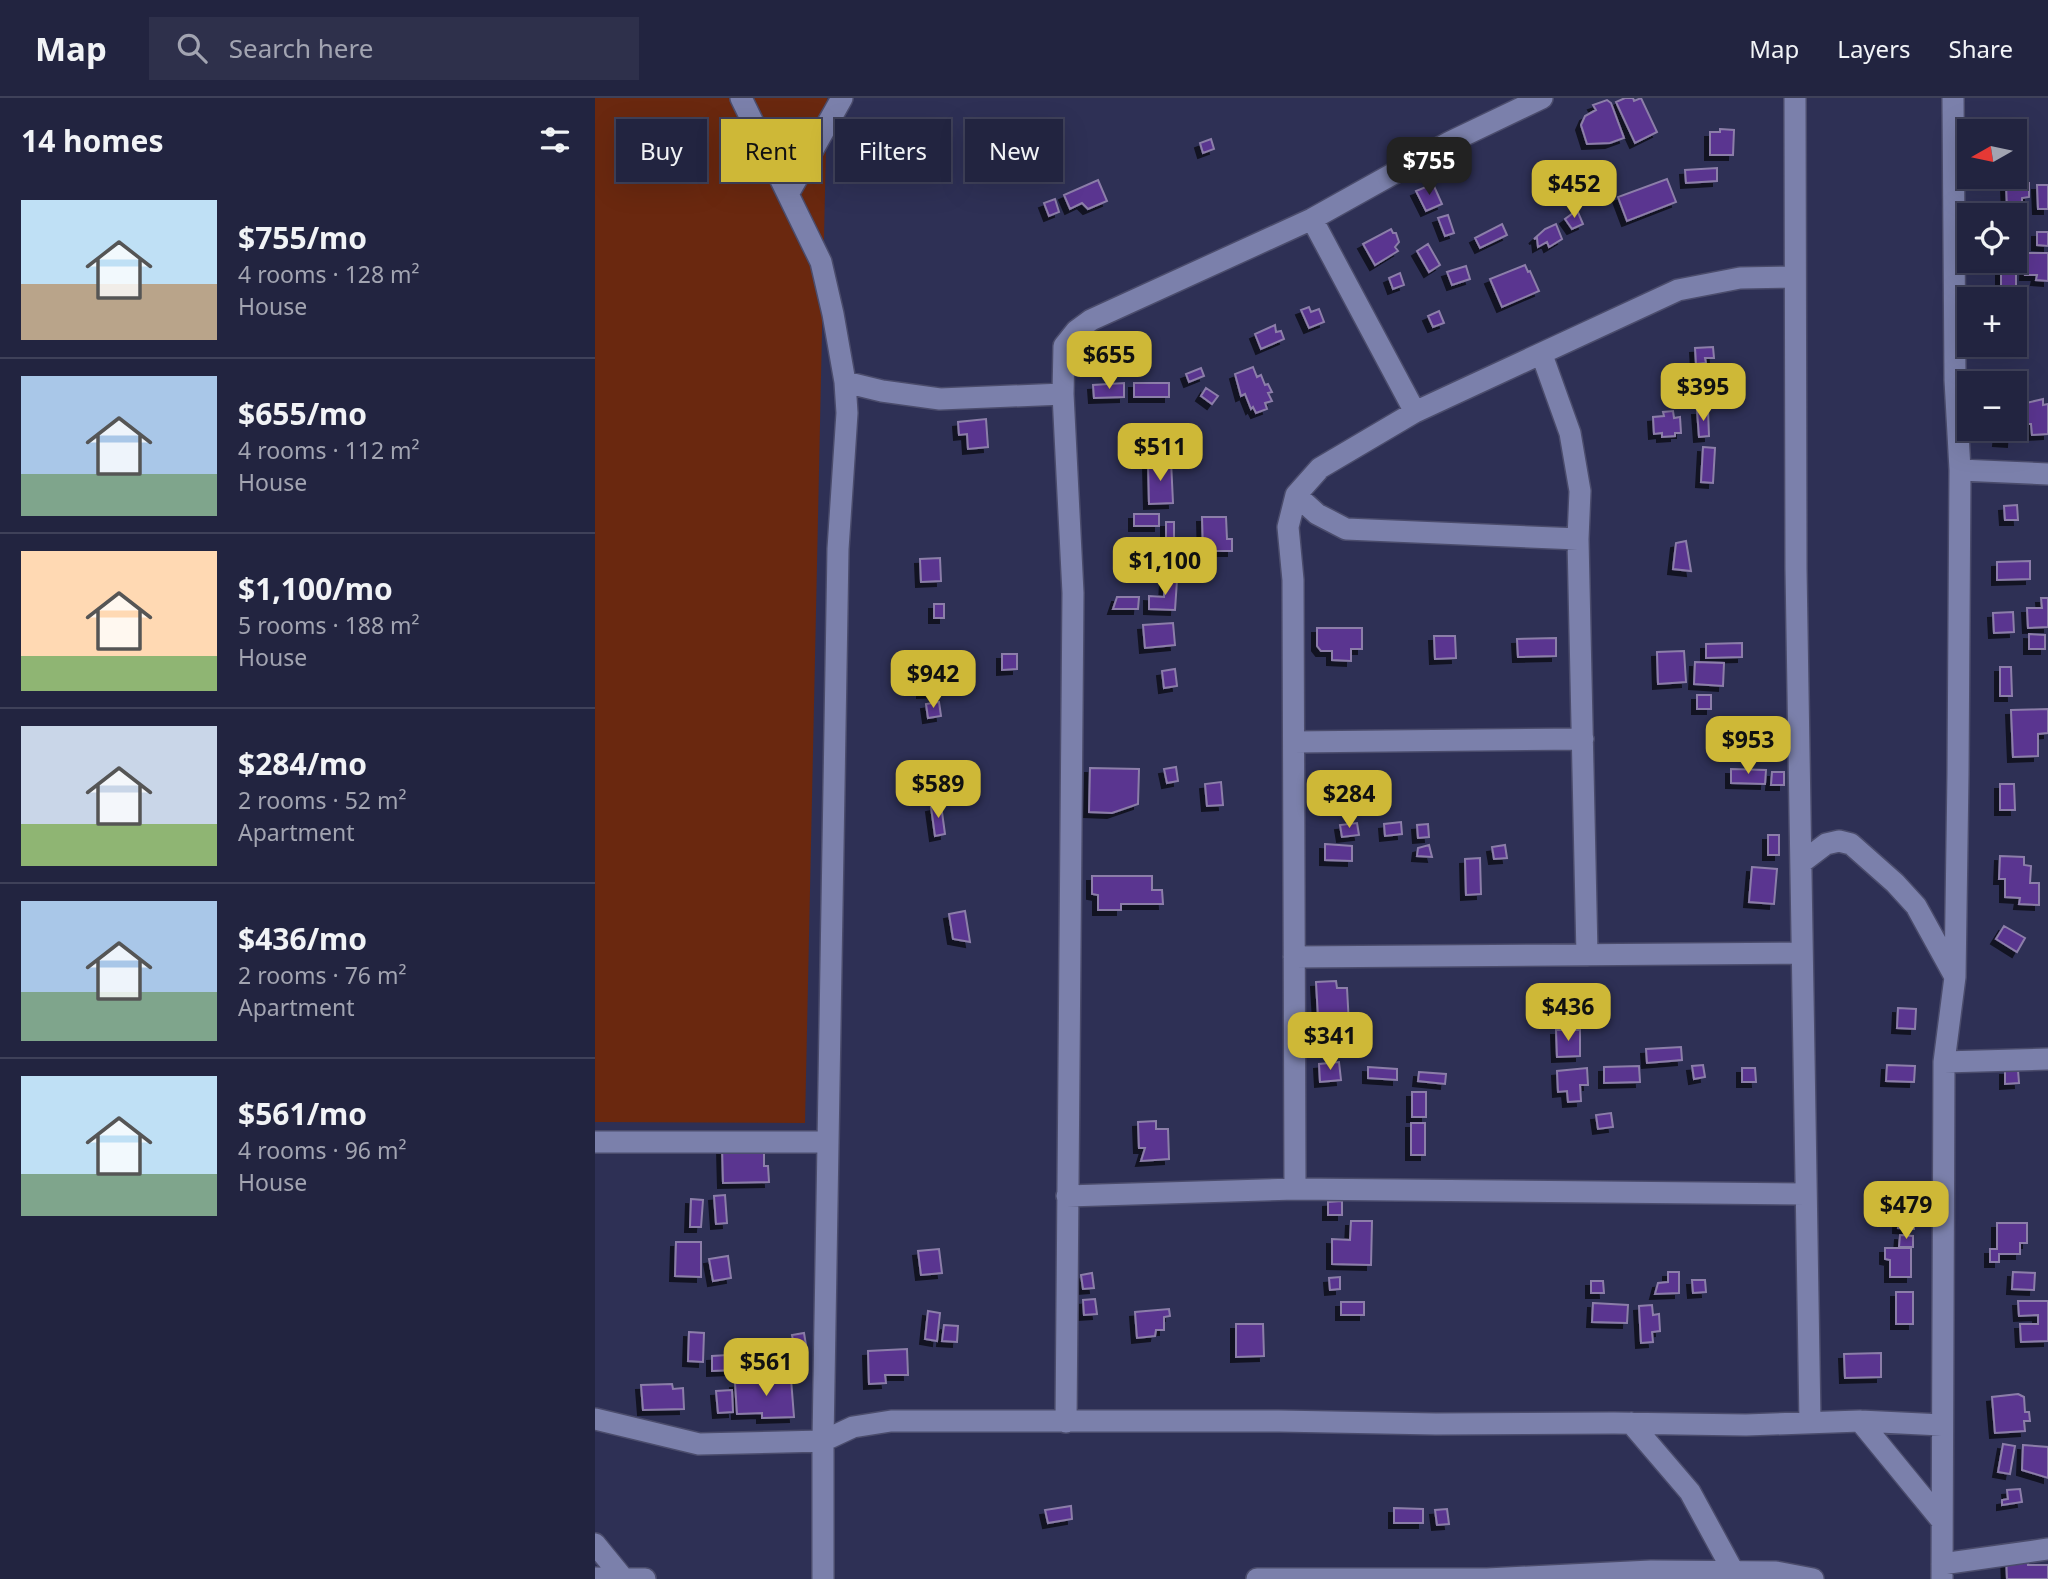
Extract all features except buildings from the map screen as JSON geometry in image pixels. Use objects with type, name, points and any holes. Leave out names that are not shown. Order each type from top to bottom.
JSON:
[{"type":"street","points":[[741,98],[821,262],[845,382],[847,413],[838,550],[823,1579]]},
{"type":"street","points":[[788,194],[842,98]]},
{"type":"street","points":[[1066,1422],[1073,593],[1063,394],[1064,346],[1076,331],[1091,320],[1312,219],[1450,142],[1542,98]]},
{"type":"street","points":[[1795,98],[1796,569],[1810,1422]]},
{"type":"street","points":[[1953,98],[1955,380],[1961,470],[1955,977],[1944,1062],[1942,1572],[2048,1549]]},
{"type":"street","points":[[1312,219],[1415,412]]},
{"type":"street","points":[[1295,1189],[1293,580],[1288,527],[1296,495],[1320,468],[1415,412],[1678,290],[1739,278],[1794,277]]},
{"type":"street","points":[[1542,355],[1570,433],[1580,491],[1578,539],[1587,955]]},
{"type":"street","points":[[845,382],[882,391],[940,399],[1063,394]]},
{"type":"street","points":[[847,413],[882,391]]},
{"type":"street","points":[[1961,470],[2048,474]]},
{"type":"street","points":[[1296,495],[1317,514],[1346,529],[1578,539]]},
{"type":"street","points":[[1294,742],[1583,739]]},
{"type":"street","points":[[1801,863],[1826,844],[1839,841],[1850,844],[1895,883],[1916,906],[1955,977]]},
{"type":"street","points":[[1294,957],[1802,953]]},
{"type":"street","points":[[1944,1062],[2048,1059]]},
{"type":"street","points":[[595,1142],[828,1142]]},
{"type":"street","points":[[1067,1196],[1295,1189],[1806,1194]]},
{"type":"street","points":[[595,1419],[699,1444],[823,1441],[853,1427],[891,1421],[1747,1425],[1860,1421],[1942,1425]]},
{"type":"street","points":[[1860,1421],[1942,1521]]},
{"type":"street","points":[[1631,1423],[1690,1492],[1733,1572]]},
{"type":"street","points":[[595,1544],[622,1577]]},
{"type":"street","points":[[1258,1579],[1487,1579],[1651,1571],[1776,1572],[1813,1579]]},
{"type":"street","points":[[595,1578],[645,1579]]},
{"type":"shaded area","points":[[595,98],[827,98],[805,1123],[595,1122]]}]
